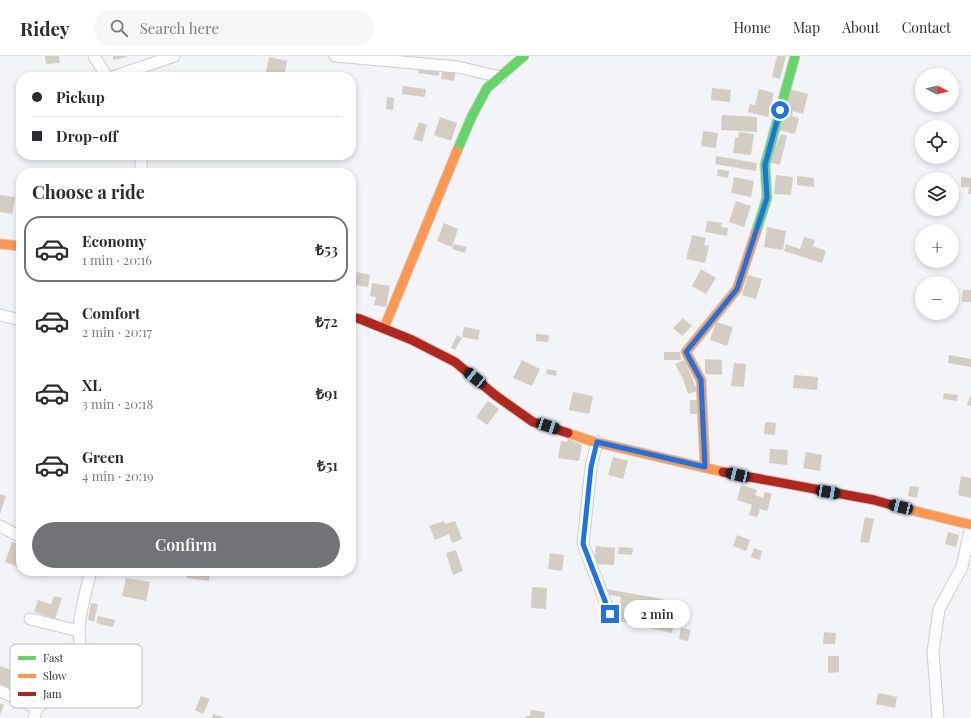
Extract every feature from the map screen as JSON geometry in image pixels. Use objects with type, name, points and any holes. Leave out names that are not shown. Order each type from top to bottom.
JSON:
[{"type":"street","points":[[94,56],[104,72]]},
{"type":"street","points":[[128,72],[174,56]]},
{"type":"street","points":[[335,56],[458,67],[500,77]]},
{"type":"street","points":[[384,328],[472,116],[487,88],[524,56]]},
{"type":"street","points":[[705,467],[701,380],[686,352],[737,289],[767,198],[765,165],[795,56]]},
{"type":"street","points":[[0,244],[16,246]]},
{"type":"street","points":[[0,315],[16,319]]},
{"type":"street","points":[[356,318],[412,340],[455,362],[495,395],[533,422],[597,442],[738,475],[874,500],[971,525],[962,567],[939,609],[933,652],[938,718]]},
{"type":"street","points":[[597,442],[591,467],[583,544],[610,614]]},
{"type":"street","points":[[0,526],[16,534]]},
{"type":"street","points":[[80,644],[79,631],[89,576]]},
{"type":"street","points":[[30,619],[79,631]]},
{"type":"street","points":[[0,691],[10,697]]},
{"type":"building","points":[[45,56],[59,56],[60,63],[46,64]]},
{"type":"building","points":[[113,56],[127,56],[127,57],[113,60]]},
{"type":"building","points":[[777,56],[786,56],[780,79],[772,77]]},
{"type":"building","points":[[269,57],[287,61],[285,72],[266,72]]},
{"type":"building","points":[[419,65],[440,67],[439,76],[418,73]]},
{"type":"building","points":[[443,66],[456,68],[454,81],[441,79]]},
{"type":"building","points":[[403,86],[426,89],[425,97],[402,94]]},
{"type":"building","points":[[712,88],[731,90],[730,102],[711,100]]},
{"type":"building","points":[[759,89],[774,93],[768,117],[748,112],[750,104],[755,105]]},
{"type":"building","points":[[789,89],[808,94],[803,114],[793,111],[792,116],[799,118],[795,134],[779,130]]},
{"type":"building","points":[[387,97],[394,98],[393,110],[386,109]]},
{"type":"building","points":[[722,115],[757,117],[757,132],[721,130]]},
{"type":"building","points":[[440,117],[457,123],[451,141],[434,135]]},
{"type":"building","points":[[419,122],[427,125],[422,142],[413,139]]},
{"type":"building","points":[[703,131],[718,133],[716,148],[701,146]]},
{"type":"building","points":[[739,132],[754,134],[751,155],[733,153],[735,138],[738,138]]},
{"type":"building","points":[[781,134],[787,136],[780,165],[769,162]]},
{"type":"building","points":[[716,156],[757,163],[756,171],[715,164]]},
{"type":"building","points":[[718,169],[729,171],[728,178],[717,176]]},
{"type":"building","points":[[776,175],[793,177],[791,195],[774,194]]},
{"type":"building","points":[[797,176],[814,178],[814,187],[797,185]]},
{"type":"building","points":[[734,177],[754,181],[751,197],[731,193]]},
{"type":"building","points":[[961,177],[971,178],[971,194],[968,194],[969,187],[961,187]]},
{"type":"building","points":[[0,195],[15,197],[12,214],[0,212]]},
{"type":"building","points":[[736,201],[751,206],[744,227],[729,222]]},
{"type":"building","points":[[707,221],[722,223],[721,227],[728,228],[727,236],[705,232]]},
{"type":"building","points":[[444,223],[458,229],[452,247],[437,241]]},
{"type":"building","points":[[767,227],[786,231],[783,250],[764,247]]},
{"type":"building","points":[[692,235],[706,238],[704,245],[709,246],[705,263],[686,259]]},
{"type":"building","points":[[804,237],[815,240],[813,246],[826,251],[822,263],[784,251],[786,244],[800,249]]},
{"type":"building","points":[[454,244],[467,247],[465,253],[452,249]]},
{"type":"building","points":[[701,269],[716,278],[706,294],[692,286]]},
{"type":"building","points":[[357,272],[370,275],[368,287],[356,285]]},
{"type":"building","points":[[748,275],[762,279],[756,299],[742,295]]},
{"type":"building","points":[[372,283],[390,286],[386,307],[374,305],[376,297],[370,296]]},
{"type":"building","points":[[963,290],[971,290],[971,302],[962,302]]},
{"type":"building","points":[[683,318],[692,326],[682,336],[673,328]]},
{"type":"building","points":[[716,322],[733,327],[727,346],[710,340]]},
{"type":"building","points":[[464,327],[480,330],[478,340],[462,337]]},
{"type":"building","points":[[536,334],[549,335],[548,342],[536,341]]},
{"type":"building","points":[[457,335],[462,338],[455,350],[451,348]]},
{"type":"building","points":[[664,352],[680,352],[681,360],[664,360]]},
{"type":"building","points":[[949,355],[971,359],[971,367],[948,363]]},
{"type":"building","points":[[705,359],[722,360],[722,375],[705,374]]},
{"type":"building","points":[[522,360],[540,369],[532,386],[513,378]]},
{"type":"building","points":[[684,360],[697,391],[688,394],[683,379],[675,364]]},
{"type":"building","points":[[734,363],[746,364],[744,387],[731,386]]},
{"type":"building","points":[[547,369],[557,371],[556,376],[546,374]]},
{"type":"building","points":[[794,375],[818,377],[817,390],[793,388]]},
{"type":"building","points":[[573,392],[593,396],[589,414],[569,410]]},
{"type":"building","points":[[944,393],[958,395],[957,401],[943,399]]},
{"type":"building","points":[[971,394],[971,406],[967,405]]},
{"type":"building","points":[[690,400],[697,400],[697,414],[690,414]]},
{"type":"building","points":[[488,401],[499,409],[487,425],[476,417]]},
{"type":"building","points":[[765,422],[776,423],[775,435],[764,434]]},
{"type":"building","points":[[568,439],[582,445],[579,461],[558,458],[561,441],[567,442]]},
{"type":"building","points":[[770,449],[788,450],[787,465],[769,463]]},
{"type":"building","points":[[806,452],[822,455],[820,471],[803,468]]},
{"type":"building","points":[[613,457],[628,461],[623,479],[608,475]]},
{"type":"building","points":[[961,476],[971,478],[971,498],[958,495]]},
{"type":"building","points":[[741,485],[757,490],[755,495],[763,498],[765,492],[772,494],[767,511],[760,509],[757,517],[749,515],[752,505],[737,500]]},
{"type":"building","points":[[910,486],[919,487],[917,498],[908,496]]},
{"type":"building","points":[[0,494],[6,496],[0,514]]},
{"type":"building","points":[[865,517],[874,519],[869,543],[860,542]]},
{"type":"building","points":[[444,521],[445,524],[455,521],[462,539],[452,543],[449,534],[435,540],[429,526]]},
{"type":"building","points":[[948,532],[959,535],[956,547],[945,544]]},
{"type":"building","points":[[737,535],[750,540],[746,551],[733,546]]},
{"type":"building","points":[[12,542],[16,543],[16,566],[5,562]]},
{"type":"building","points":[[596,546],[615,548],[614,565],[594,564]]},
{"type":"building","points":[[619,547],[633,548],[632,555],[618,554]]},
{"type":"building","points":[[754,548],[762,551],[760,560],[751,557]]},
{"type":"building","points":[[456,550],[463,571],[453,575],[446,553]]},
{"type":"building","points":[[550,553],[564,555],[562,571],[548,569]]},
{"type":"building","points":[[187,576],[210,576],[209,581],[187,578]]},
{"type":"building","points":[[126,578],[150,582],[146,601],[122,596]]},
{"type":"building","points":[[532,587],[547,588],[546,609],[531,608]]},
{"type":"building","points":[[606,589],[663,599],[660,613],[635,609],[633,624],[617,621],[621,597],[605,594]]},
{"type":"building","points":[[54,596],[62,598],[55,619],[34,612],[38,600],[51,604]]},
{"type":"building","points":[[91,603],[98,604],[94,622],[88,620]]},
{"type":"building","points":[[98,616],[115,620],[113,627],[96,623]]},
{"type":"building","points":[[652,619],[674,624],[672,633],[650,628]]},
{"type":"building","points":[[681,628],[691,630],[688,641],[679,639]]},
{"type":"building","points":[[824,632],[836,633],[835,644],[823,644]]},
{"type":"building","points":[[828,656],[839,656],[839,672],[828,673]]},
{"type":"building","points":[[0,666],[10,670],[10,688],[0,684]]},
{"type":"building","points":[[878,693],[897,697],[895,708],[876,704]]},
{"type":"building","points":[[201,696],[210,699],[203,714],[195,710]]},
{"type":"building","points":[[0,703],[4,705],[0,715]]},
{"type":"building","points":[[531,710],[545,712],[544,718],[526,718],[526,716],[530,716]]},
{"type":"building","points":[[213,714],[225,718],[212,718]]},
{"type":"traffic: fast","points":[[457,151],[472,116],[487,88],[524,56]]},
{"type":"traffic: fast","points":[[756,232],[767,198],[765,165],[795,56]]},
{"type":"traffic: slow","points":[[384,328],[457,151]]},
{"type":"traffic: slow","points":[[705,467],[701,380],[686,352],[737,289],[756,232]]},
{"type":"traffic: slow","points":[[0,244],[16,246]]},
{"type":"traffic: slow","points":[[568,433],[591,441],[723,472]]},
{"type":"traffic: slow","points":[[899,507],[971,525]]},
{"type":"traffic: jam","points":[[356,318],[412,340],[455,362],[495,395],[533,422],[568,433]]},
{"type":"traffic: jam","points":[[723,472],[874,500],[899,507]]},
{"type":"route","points":[[610,614],[583,544],[591,467],[597,442],[705,467],[701,380],[686,352],[737,289],[767,198],[765,165],[780,110]]}]
